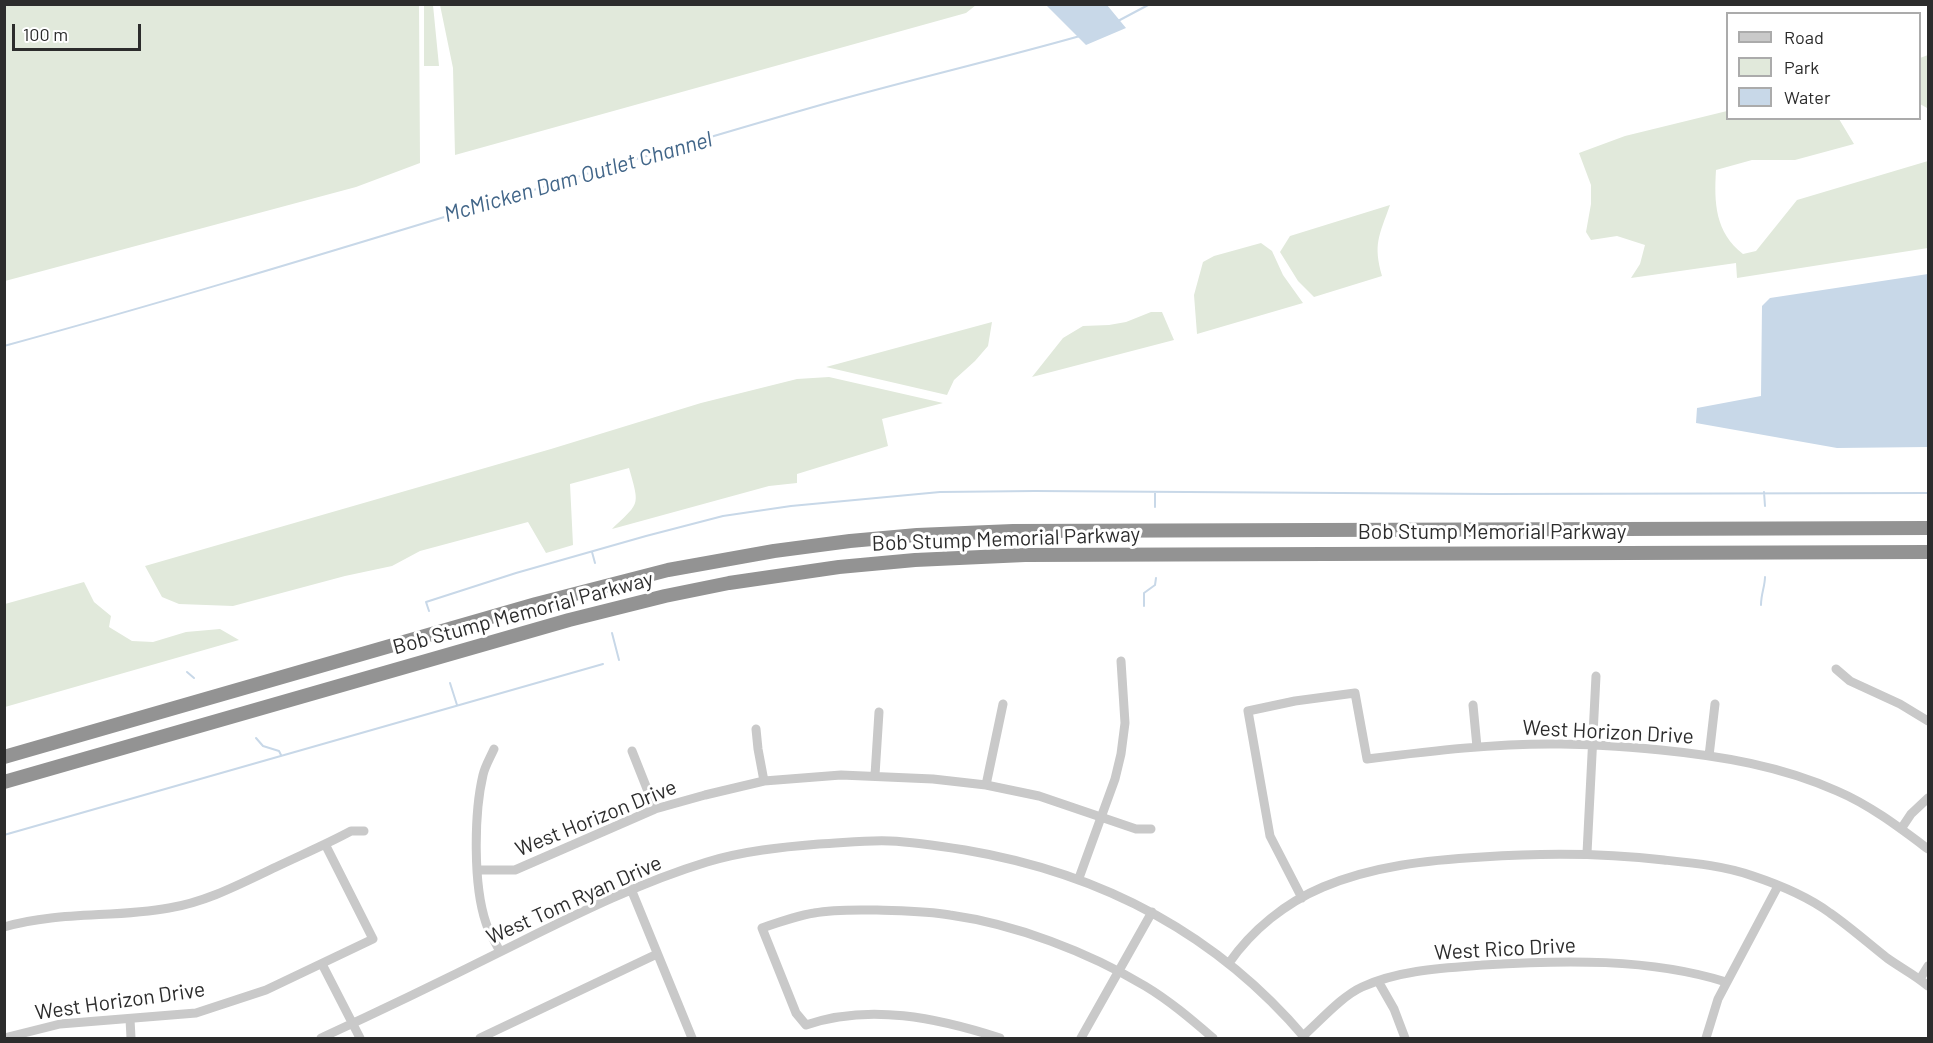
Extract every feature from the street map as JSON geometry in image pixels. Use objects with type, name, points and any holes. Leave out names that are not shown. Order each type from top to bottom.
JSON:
[{"type":"highway","name":"Bob Stump Memorial Parkway","points":[[4,756],[590,589],[677,568],[831,544],[917,535],[1022,530],[1929,528]]},
{"type":"highway","name":"Bob Stump Memorial Parkway","points":[[4,782],[569,620],[696,590],[839,567],[959,557],[1025,555],[1929,552]]},
{"type":"street","points":[[1079,878],[1115,779],[1121,754],[1125,723],[1121,661]]},
{"type":"street","points":[[1836,669],[1850,681],[1900,704],[1929,721]]},
{"type":"street","points":[[1587,853],[1596,676]]},
{"type":"street","name":"West Horizon Drive","points":[[1302,898],[1270,836],[1248,711],[1305,699],[1355,693],[1366,759],[1477,747],[1561,744],[1709,756],[1795,774],[1839,792],[1929,849]]},
{"type":"street","points":[[986,785],[1002,704]]},
{"type":"street","points":[[1709,756],[1715,704]]},
{"type":"street","points":[[1473,705],[1477,747]]},
{"type":"street","points":[[875,775],[879,712]]},
{"type":"street","points":[[756,729],[764,781]]},
{"type":"street","points":[[494,749],[484,772],[478,800],[477,870],[486,924],[500,952]]},
{"type":"street","points":[[632,751],[655,809]]},
{"type":"street","name":"West Horizon Drive","points":[[477,870],[515,870],[655,809],[764,781],[841,775],[875,775],[986,785],[1039,796],[1136,830],[1151,829]]},
{"type":"street","points":[[1900,829],[1911,814],[1929,798]]},
{"type":"street","points":[[4,927],[21,922],[79,915],[169,908],[198,901],[232,888],[351,831],[364,831]]},
{"type":"street","name":"West Tom Ryan Drive","points":[[321,1038],[631,889],[708,862],[754,851],[889,841],[981,853],[1039,866],[1079,878],[1152,912],[1229,963],[1275,1005],[1304,1037]]},
{"type":"street","name":"West Horizon Drive","points":[[4,1038],[60,1024],[196,1013],[266,990],[373,939],[325,844]]},
{"type":"street","points":[[1229,963],[1243,943],[1276,914],[1322,888],[1364,873],[1425,861],[1524,854],[1587,853],[1715,867],[1750,875],[1800,894],[1829,912],[1888,958],[1929,986]]},
{"type":"street","points":[[1706,1038],[1718,999],[1726,982],[1778,886]]},
{"type":"street","points":[[631,889],[692,1038]]},
{"type":"street","points":[[1000,1038],[943,1022],[904,1016],[868,1014],[828,1018],[806,1025],[796,1012],[762,928],[814,913],[848,910],[950,915],[1004,926],[1098,961],[1145,986],[1176,1007],[1214,1038]]},
{"type":"street","points":[[1081,1038],[1152,912]]},
{"type":"street","points":[[480,1038],[657,954]]},
{"type":"street","name":"West Rico Drive","points":[[1304,1037],[1336,1006],[1361,987],[1399,975],[1435,969],[1542,962],[1640,966],[1697,973],[1726,982]]},
{"type":"street","points":[[322,964],[360,1038]]},
{"type":"street","points":[[1920,979],[1929,966]]},
{"type":"street","points":[[1378,981],[1394,1009],[1405,1038]]},
{"type":"street","points":[[130,1019],[131,1038]]},
{"type":"green space","points":[[5,4],[419,5],[420,163],[356,187],[5,281]]},
{"type":"green space","points":[[440,4],[976,5],[966,13],[455,155],[453,68]]},
{"type":"green space","points":[[424,5],[433,5],[439,66],[424,66]]},
{"type":"green space","points":[[1928,55],[1928,108],[1921,105],[1921,58]]},
{"type":"green space","points":[[1726,111],[1726,120],[1840,120],[1854,144],[1795,160],[1752,160],[1716,170],[1716,205],[1727,236],[1743,254],[1756,251],[1797,200],[1928,161],[1928,248],[1737,278],[1736,263],[1631,278],[1640,264],[1645,245],[1617,236],[1591,240],[1586,232],[1591,204],[1591,185],[1579,153],[1625,136]]},
{"type":"green space","points":[[1390,205],[1378,240],[1382,276],[1314,297],[1298,281],[1280,252],[1290,236]]},
{"type":"green space","points":[[1261,243],[1272,251],[1283,275],[1303,303],[1197,334],[1194,295],[1203,262],[1214,256]]},
{"type":"green space","points":[[1151,312],[1162,312],[1174,340],[1032,377],[1063,338],[1083,326],[1126,322]]},
{"type":"green space","points":[[992,322],[988,346],[954,380],[947,395],[826,367]]},
{"type":"green space","points":[[829,377],[943,403],[882,419],[888,446],[797,474],[797,483],[769,486],[612,529],[628,514],[635,503],[635,490],[629,468],[570,484],[573,545],[546,553],[528,522],[420,551],[392,566],[233,606],[179,604],[162,597],[145,566],[551,449],[701,403],[797,379]]},
{"type":"green space","points":[[84,582],[94,602],[111,616],[109,627],[132,641],[153,642],[186,632],[220,629],[239,640],[5,707],[5,604]]},
{"type":"water","points":[[1046,5],[1107,5],[1126,28],[1086,45]]},
{"type":"water","points":[[1928,274],[1928,447],[1837,448],[1696,423],[1697,408],[1761,396],[1762,306],[1770,298]]},
{"type":"waterway","name":"McMicken Dam Outlet Channel","points":[[1118,21],[1150,4]]},
{"type":"waterway","name":"McMicken Dam Outlet Channel","points":[[4,346],[210,288],[824,104],[1080,36]]},
{"type":"waterway","points":[[429,611],[426,602],[516,573],[723,516],[791,506],[940,492],[1928,493]]},
{"type":"waterway","points":[[1155,492],[1155,507]]},
{"type":"waterway","points":[[1764,492],[1765,506]]},
{"type":"waterway","points":[[592,552],[595,563]]},
{"type":"waterway","points":[[1761,605],[1765,577]]},
{"type":"waterway","points":[[1144,606],[1144,593],[1155,585],[1156,578]]},
{"type":"waterway","points":[[612,633],[619,660]]},
{"type":"waterway","points":[[4,835],[603,664]]},
{"type":"waterway","points":[[187,672],[194,678]]},
{"type":"waterway","points":[[450,683],[457,705]]},
{"type":"waterway","points":[[256,738],[263,746],[279,751],[281,755]]}]
